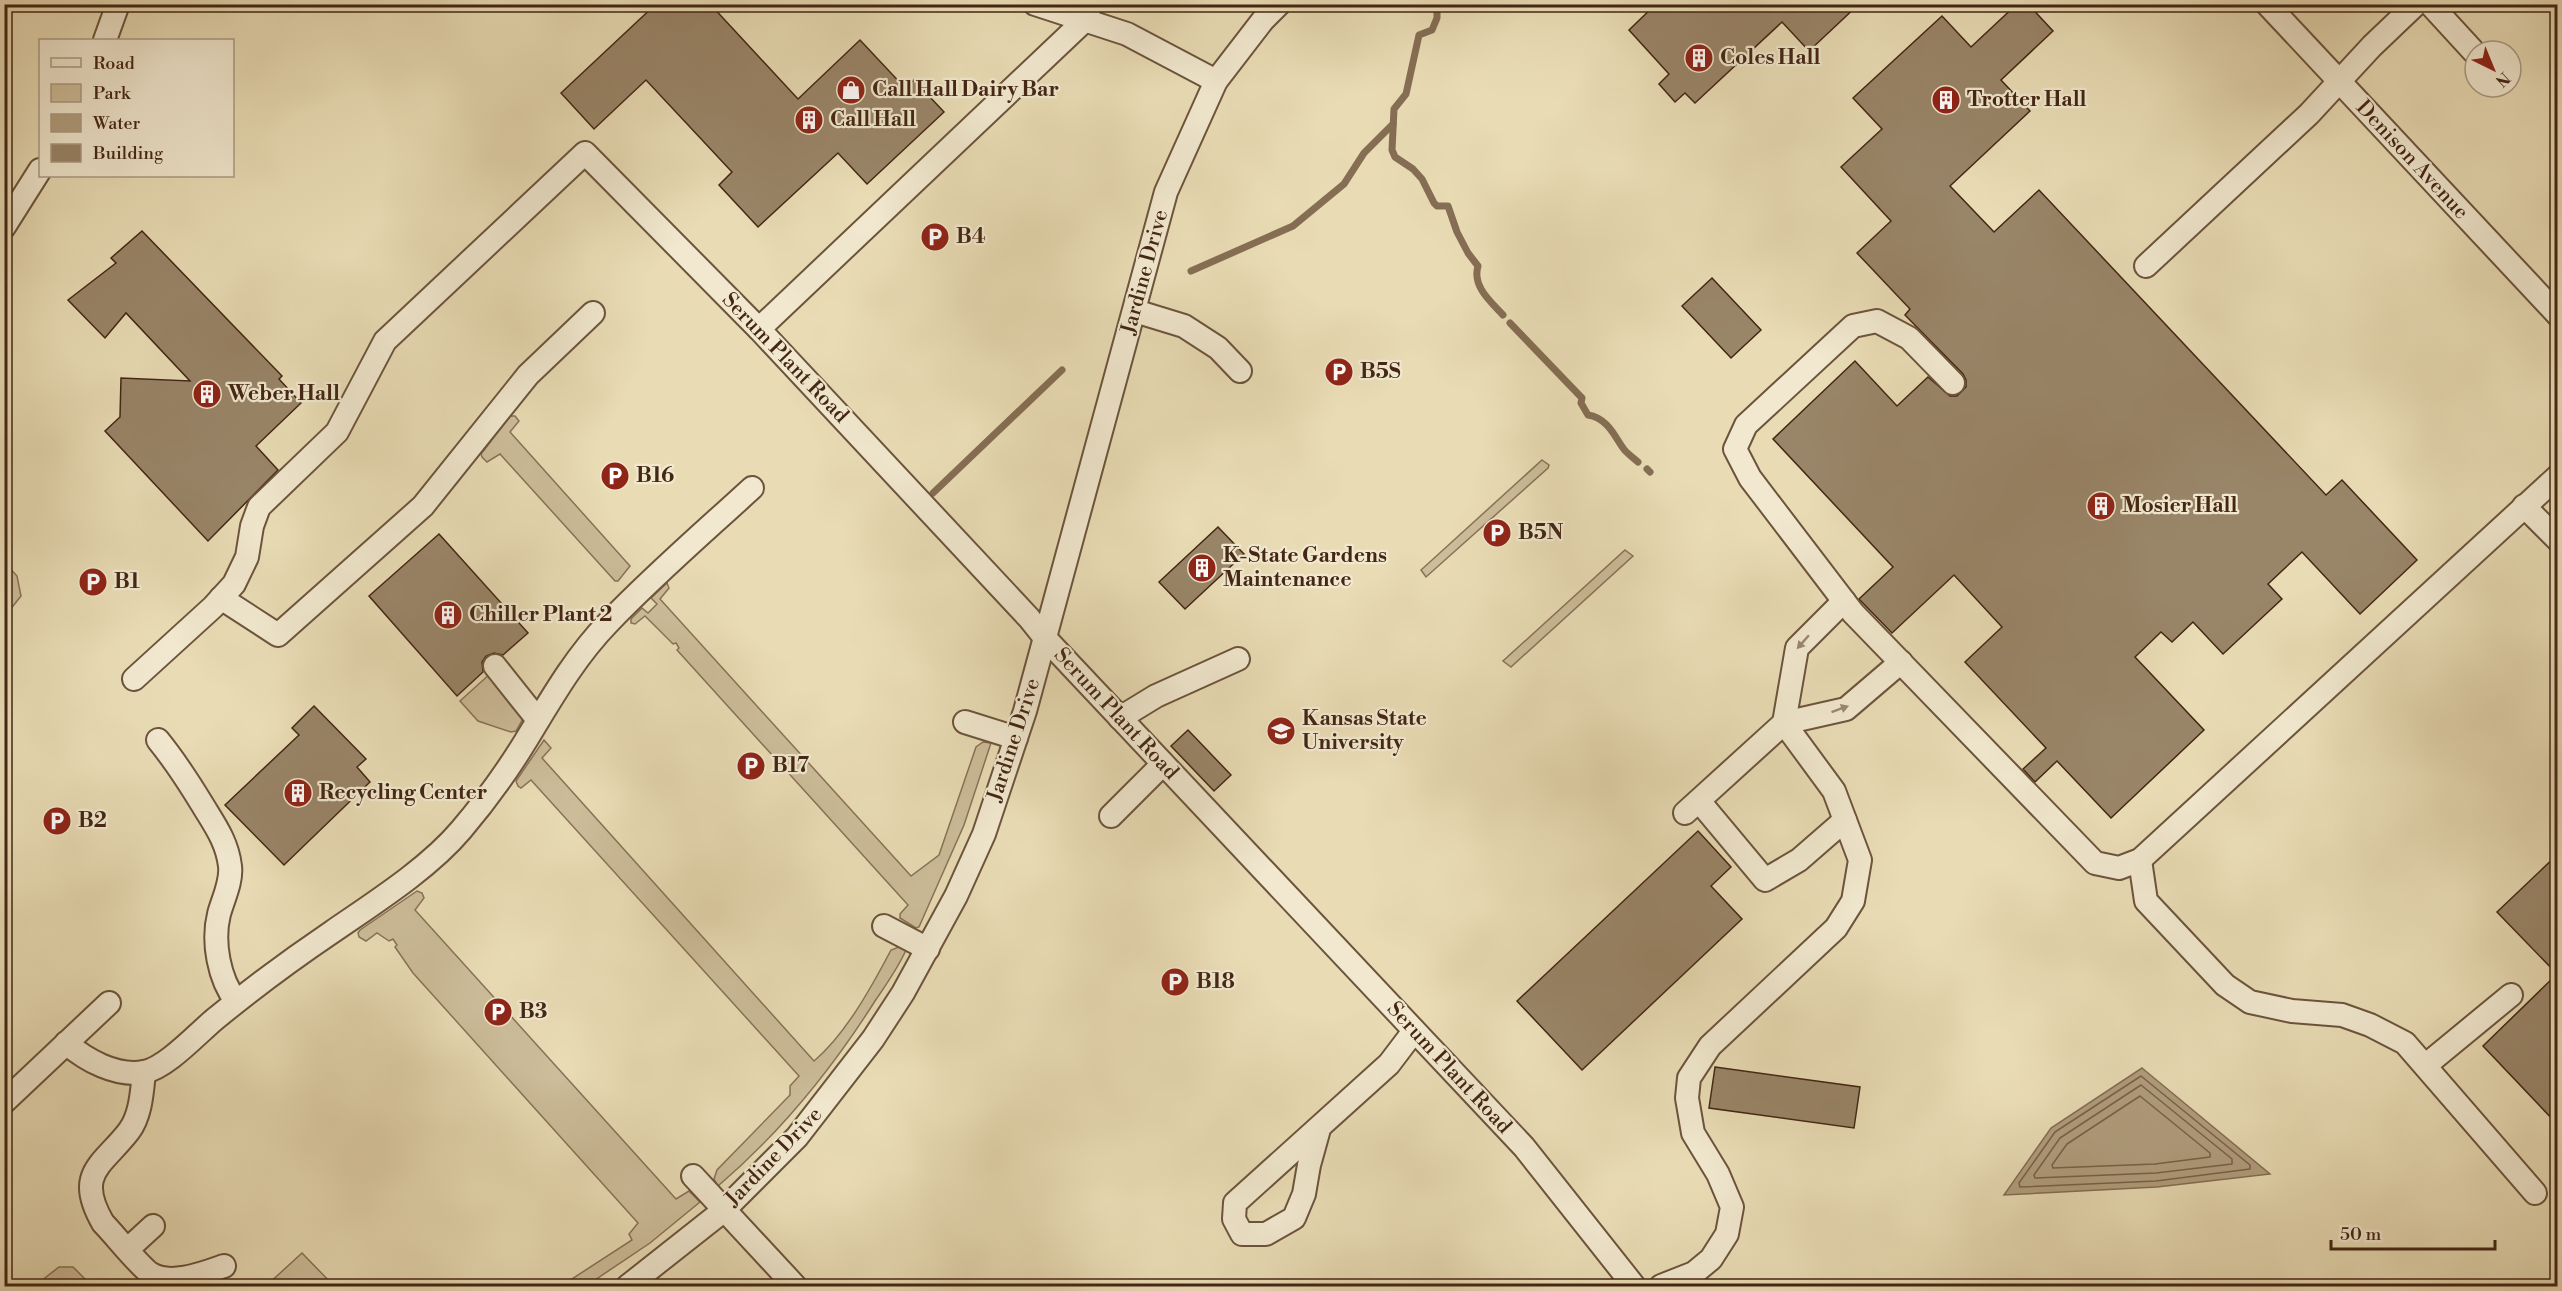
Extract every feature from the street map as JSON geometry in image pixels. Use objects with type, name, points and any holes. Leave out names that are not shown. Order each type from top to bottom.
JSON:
[{"type":"street","points":[[105,39],[118,4]]},
{"type":"street","points":[[1035,4],[1088,12],[1216,81]]},
{"type":"street","name":"Jardine Drive","points":[[628,1287],[723,1211],[798,1137],[885,1021],[928,949],[984,834],[1016,738],[1166,192],[1216,81],[1263,20],[1279,4]]},
{"type":"street","name":"Denison Avenue","points":[[2267,4],[2558,315]]},
{"type":"street","points":[[2146,266],[2301,121],[2416,4]]},
{"type":"street","points":[[2430,4],[2463,40]]},
{"type":"street","points":[[759,329],[1088,12]]},
{"type":"street","name":"Serum Plant Road","points":[[221,598],[234,584],[247,557],[252,526],[259,507],[337,432],[386,341],[585,153],[759,329],[1029,618],[1045,638],[1524,1147],[1634,1287]]},
{"type":"street","points":[[4,227],[39,172]]},
{"type":"street","points":[[1135,311],[1184,326],[1218,348],[1240,371]]},
{"type":"street","points":[[134,679],[221,598],[278,635],[423,506],[528,375],[593,313]]},
{"type":"street","points":[[1953,383],[1909,338],[1877,321],[1853,326],[1746,425],[1735,449],[1750,478],[1844,601],[2095,863],[2119,868],[2140,860],[2558,476]]},
{"type":"street","points":[[66,1043],[82,1056],[96,1063],[118,1071],[144,1072],[171,1058],[236,1001],[385,896],[459,832],[496,785],[570,669],[607,624],[752,488]]},
{"type":"street","points":[[2524,506],[2558,540]]},
{"type":"street","points":[[1661,1287],[1694,1273],[1711,1259],[1727,1234],[1732,1207],[1718,1174],[1693,1133],[1688,1098],[1689,1078],[1710,1046],[1836,928],[1853,901],[1860,860],[1834,791],[1784,723],[1797,648],[1844,601]]},
{"type":"street","points":[[1120,718],[1156,696],[1239,659]]},
{"type":"street","points":[[1845,820],[1799,860],[1766,880],[1692,807],[1784,723],[1846,709],[1901,662]]},
{"type":"street","points":[[495,666],[538,720]]},
{"type":"street","points":[[965,722],[1016,738]]},
{"type":"street","points":[[158,740],[183,772],[224,838],[230,867],[226,894],[219,917],[220,972],[236,1001]]},
{"type":"street","points":[[1111,816],[1164,764]]},
{"type":"street","points":[[2140,860],[2146,901],[2225,985],[2250,1002],[2292,1011],[2342,1015],[2370,1025],[2405,1043],[2535,1193]]},
{"type":"street","points":[[884,926],[928,949]]},
{"type":"street","points":[[2426,1065],[2511,995]]},
{"type":"street","points":[[4,1102],[109,1003]]},
{"type":"street","points":[[1318,1129],[1304,1194],[1294,1218],[1266,1234],[1242,1234],[1234,1219],[1235,1203],[1389,1064],[1414,1031]]},
{"type":"street","points":[[144,1072],[141,1100],[131,1129],[100,1161],[93,1177],[90,1194],[103,1222],[151,1274],[167,1279],[206,1272],[224,1266]]},
{"type":"street","points":[[693,1176],[795,1287]]},
{"type":"street","points":[[128,1249],[153,1226]]},
{"type":"green space","points":[[510,416],[515,416],[519,421],[510,432],[630,566],[618,581],[615,581],[500,454],[487,462],[482,457],[481,454]]},
{"type":"green space","points":[[1542,460],[1549,465],[1548,468],[1426,577],[1421,570]]},
{"type":"green space","points":[[1625,550],[1633,556],[1511,667],[1503,661]]},
{"type":"green space","points":[[5,563],[17,576],[21,596],[5,616]]},
{"type":"green space","points":[[667,583],[669,588],[660,599],[911,876],[939,855],[976,747],[983,742],[991,743],[964,825],[919,927],[916,928],[900,918],[900,914],[908,905],[677,650],[679,648],[676,643],[673,644],[645,616],[635,624],[631,623],[631,619],[642,608],[648,613],[657,604],[651,598]]},
{"type":"green space","points":[[492,672],[525,715],[516,731],[511,732],[478,721],[460,701]]},
{"type":"green space","points":[[544,740],[551,748],[542,758],[814,1061],[847,1024],[867,994],[891,950],[899,947],[906,950],[888,983],[823,1076],[762,1145],[718,1186],[714,1179],[717,1170],[790,1095],[790,1086],[799,1076],[531,780],[521,788],[518,786],[516,781]]},
{"type":"green space","points":[[417,891],[422,893],[424,898],[415,910],[676,1199],[689,1191],[700,1202],[650,1243],[586,1286],[561,1286],[632,1240],[629,1234],[638,1223],[413,973],[395,947],[397,945],[393,939],[389,941],[377,933],[366,941],[359,937],[360,930]]},
{"type":"green space","points":[[302,1253],[334,1286],[266,1286]]},
{"type":"green space","points":[[59,1267],[73,1267],[92,1286],[46,1286],[41,1281]]},
{"type":"water","points":[[2142,1068],[2270,1174],[2157,1187],[2004,1195],[2051,1128]]},
{"type":"building","name":"Call Hall","points":[[656,4],[710,4],[798,99],[860,40],[905,88],[914,80],[944,112],[867,184],[838,153],[758,227],[719,185],[732,172],[646,80],[594,129],[561,93]]},
{"type":"building","name":"Coles Hall","points":[[1656,4],[1859,4],[1809,51],[1782,22],[1695,103],[1685,93],[1675,102],[1659,84],[1669,74],[1629,30]]},
{"type":"building","name":"Mosier Hall","points":[[2017,4],[2028,4],[2053,31],[2001,80],[2030,111],[1950,186],[1994,232],[2039,190],[2326,495],[2342,480],[2417,560],[2360,614],[2302,552],[2268,584],[2282,599],[2223,654],[2193,622],[2172,642],[2161,632],[2135,657],[2204,730],[2111,818],[2057,761],[2035,782],[2023,769],[2046,748],[1965,662],[2002,627],[1954,575],[1892,633],[1859,599],[1893,567],[1773,439],[1855,361],[1897,406],[1928,377],[1950,396],[1957,396],[1966,387],[1963,374],[1905,315],[1910,309],[1857,253],[1891,221],[1841,167],[1882,129],[1853,98],[1942,16],[1971,47]]},
{"type":"building","name":"Weber Hall","points":[[142,231],[282,376],[279,379],[301,403],[256,446],[278,470],[208,541],[105,431],[120,417],[121,378],[190,381],[126,313],[105,338],[68,300],[116,263],[111,258]]},
{"type":"building","points":[[1712,278],[1761,330],[1731,358],[1682,306]]},
{"type":"building","name":"K-State Gardens Maintenance","points":[[1218,527],[1244,554],[1185,609],[1159,582]]},
{"type":"building","name":"Chiller Plant 2","points":[[439,534],[528,633],[503,655],[494,653],[486,656],[482,662],[483,672],[457,696],[369,596]]},
{"type":"building","name":"Recycling Center","points":[[314,706],[366,759],[357,767],[370,782],[284,865],[225,805],[299,735],[292,728]]},
{"type":"building","points":[[1188,730],[1231,775],[1214,791],[1171,746]]},
{"type":"building","points":[[1698,831],[1731,867],[1711,886],[1742,919],[1582,1070],[1517,1001]]},
{"type":"building","points":[[2558,854],[2558,1125],[2483,1046],[2557,974],[2497,912]]},
{"type":"building","points":[[1715,1067],[1860,1087],[1854,1128],[1709,1108]]},
{"type":"waterway","points":[[1437,4],[1437,18],[1432,30],[1419,35],[1406,94],[1394,109],[1392,150],[1395,157],[1413,169],[1422,179],[1434,203],[1437,206],[1448,206],[1457,232],[1478,266],[1480,287],[1503,315]]},
{"type":"waterway","points":[[1191,271],[1293,226],[1344,184],[1364,153],[1393,124]]},
{"type":"waterway","points":[[1510,323],[1582,398],[1581,403],[1588,415],[1605,423],[1624,450],[1638,462]]},
{"type":"waterway","points":[[933,493],[1062,370]]},
{"type":"waterway","points":[[1647,469],[1650,472]]},
{"type":"place","name":"Coles Hall","points":[[1699,58]]},
{"type":"place","name":"Call Hall Dairy Bar","points":[[851,90]]},
{"type":"place","name":"Trotter Hall","points":[[1946,100]]},
{"type":"place","name":"Call Hall","points":[[809,120]]},
{"type":"place","name":"B4","points":[[935,237]]},
{"type":"place","name":"B5S","points":[[1339,372]]},
{"type":"place","name":"Weber Hall","points":[[207,394]]},
{"type":"place","name":"B16","points":[[615,476]]},
{"type":"place","name":"Mosier Hall","points":[[2101,506]]},
{"type":"place","name":"B5N","points":[[1497,533]]},
{"type":"place","name":"K-State Gardens Maintenance","points":[[1202,568]]},
{"type":"place","name":"B1","points":[[93,582]]},
{"type":"place","name":"Chiller Plant 2","points":[[448,615]]},
{"type":"place","name":"Kansas State University","points":[[1281,731]]},
{"type":"place","name":"B17","points":[[751,766]]},
{"type":"place","name":"Recycling Center","points":[[298,793]]},
{"type":"place","name":"B2","points":[[57,821]]},
{"type":"place","name":"B18","points":[[1175,982]]},
{"type":"place","name":"B3","points":[[498,1012]]}]
